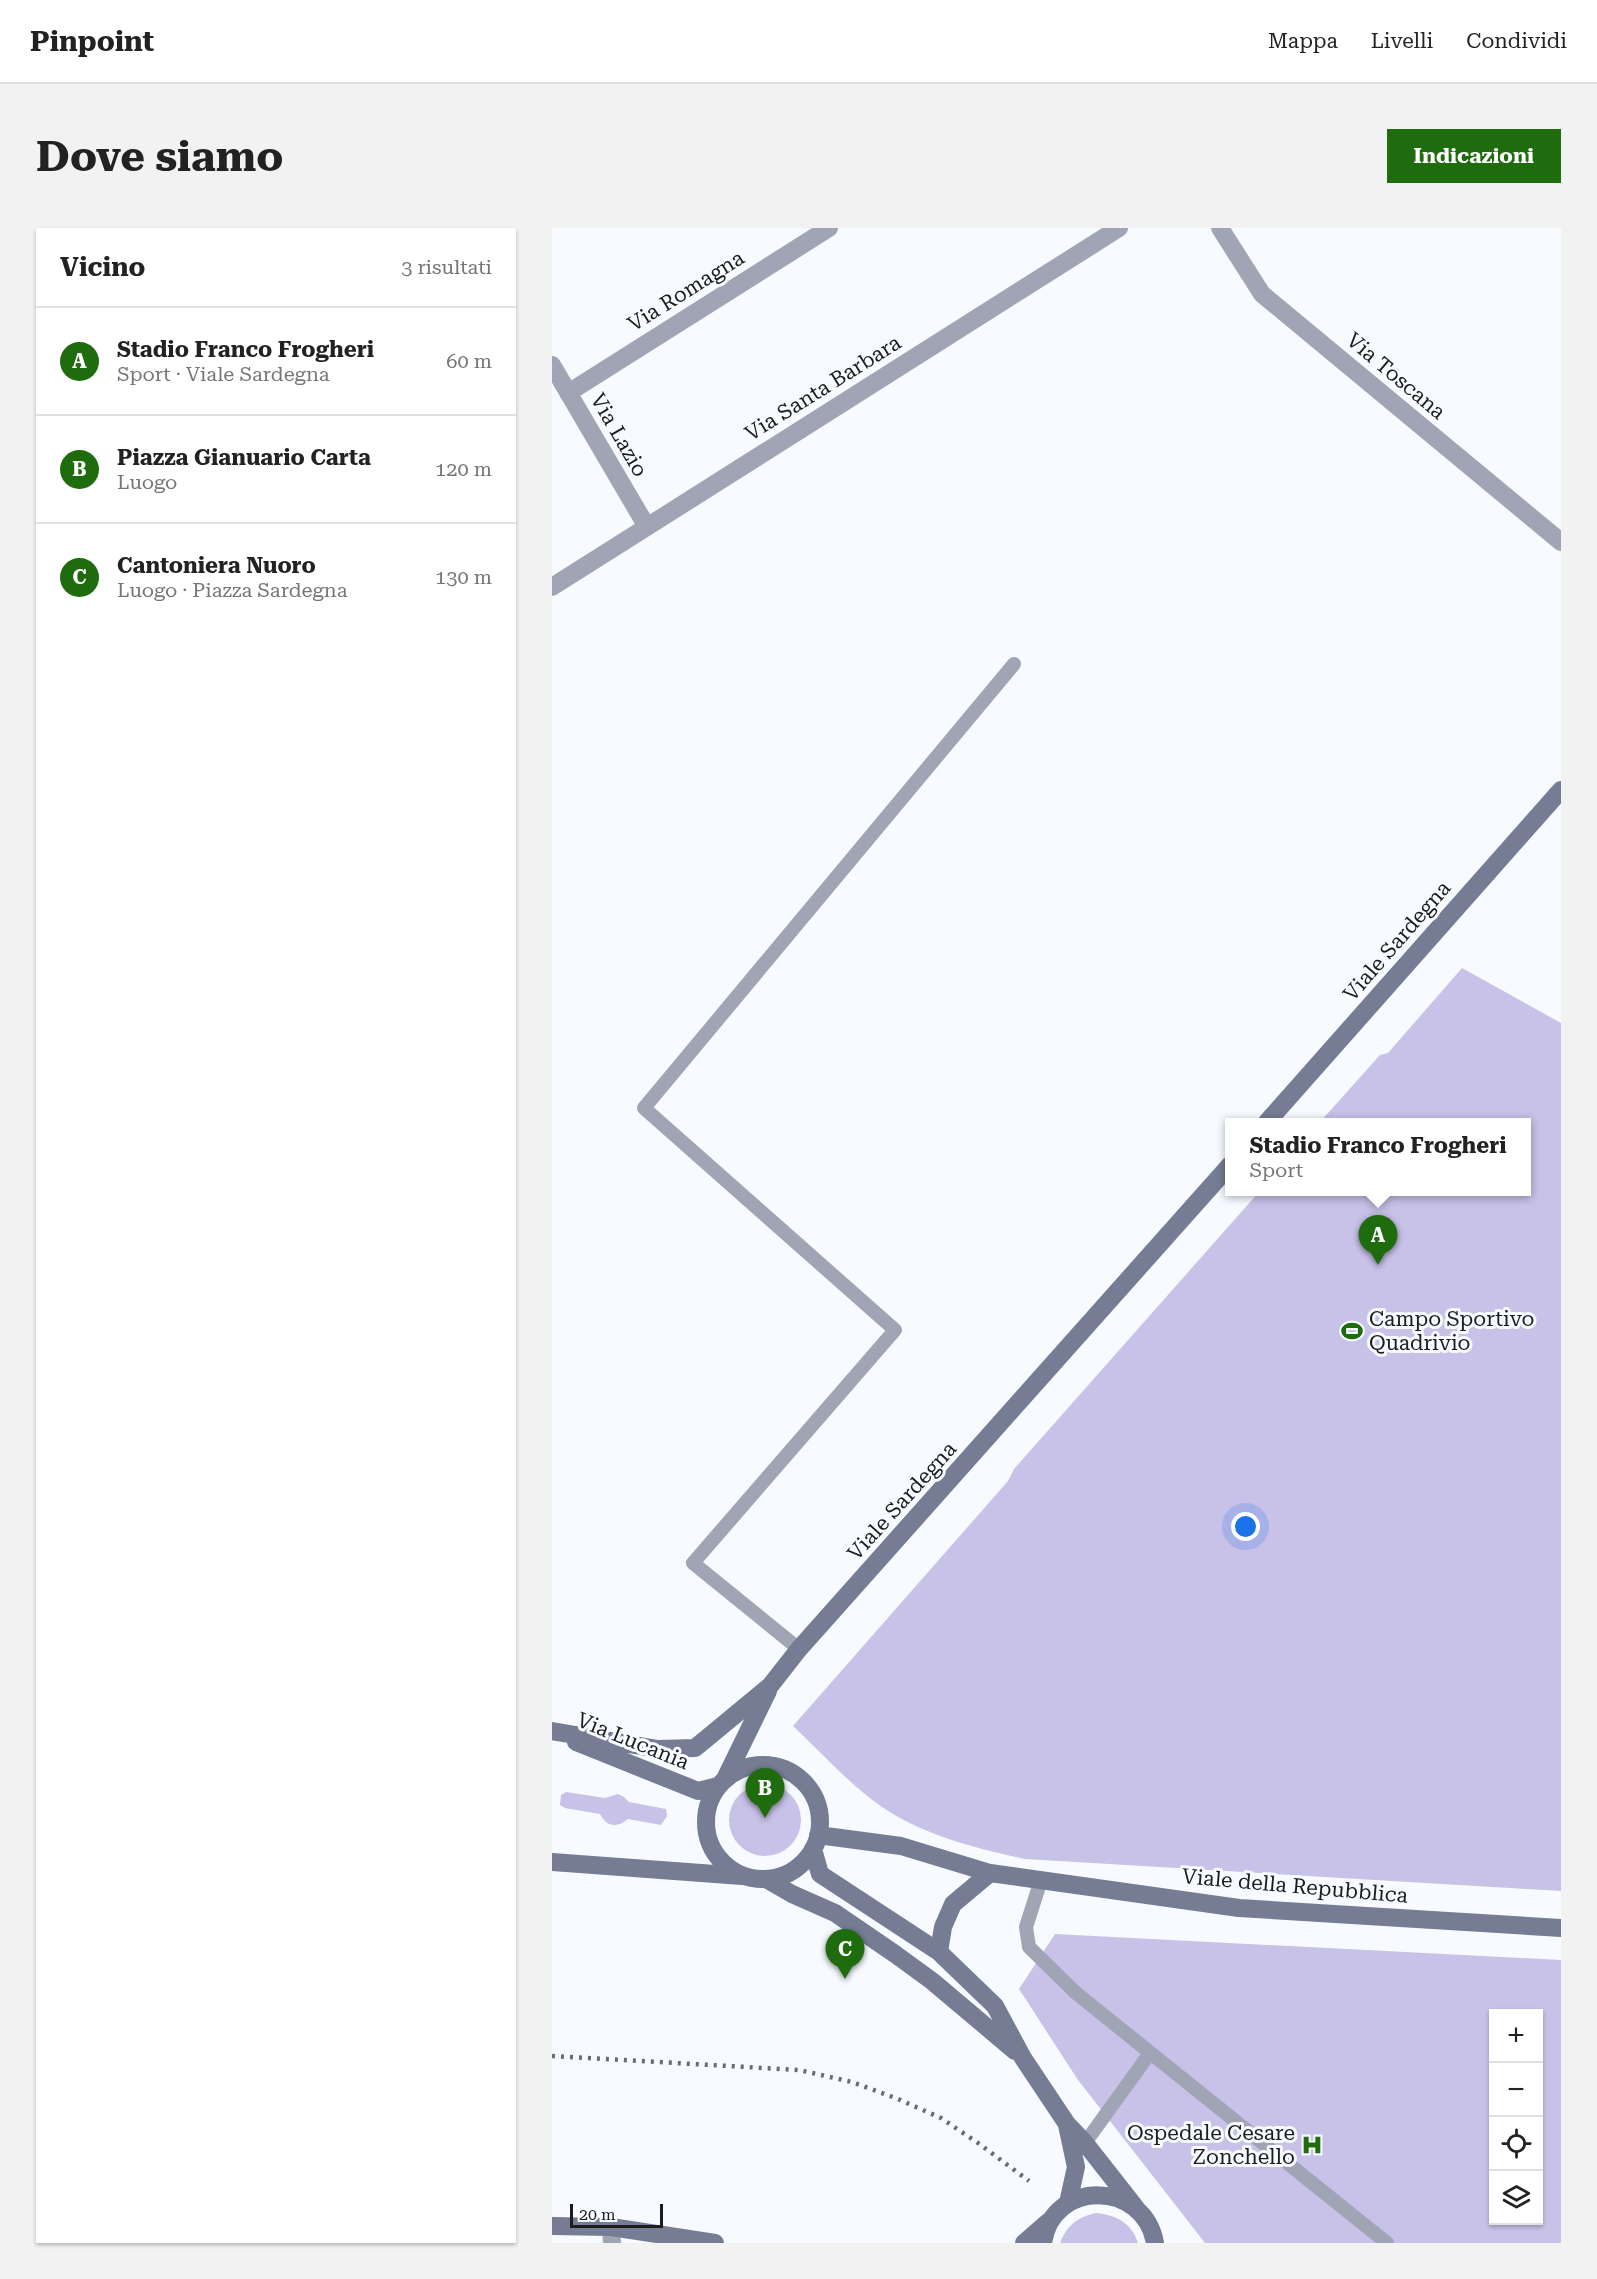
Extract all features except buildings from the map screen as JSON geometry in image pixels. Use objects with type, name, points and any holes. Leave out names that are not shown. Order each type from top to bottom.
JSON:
[{"type":"street","name":"Via Romagna","points":[[568,393],[829,228]]},
{"type":"street","name":"Via Santa Barbara","points":[[552,587],[1119,228]]},
{"type":"street","name":"Via Toscana","points":[[1220,228],[1262,294],[1561,542]]},
{"type":"street","name":"Via Lazio","points":[[552,365],[647,527]]},
{"type":"street","name":"Viale Sardegna","points":[[1271,1118],[1561,790]]},
{"type":"street","name":"Viale Sardegna","points":[[552,1732],[658,1749],[695,1748],[770,1686],[799,1649],[1225,1171]]},
{"type":"street","points":[[747,1877],[723,1863],[714,1852],[708,1839],[706,1811],[770,1686]]},
{"type":"street","name":"Via Lucania","points":[[552,1732],[698,1791],[722,1782]]},
{"type":"street","points":[[722,1782],[735,1772],[757,1765],[781,1768],[792,1773],[810,1789],[819,1811],[816,1842],[820,1874],[939,1952],[995,2006],[1023,2058],[1067,2124],[1085,2143],[1146,2220],[1156,2240]]},
{"type":"street","points":[[552,1862],[766,1879],[788,1873],[807,1859],[816,1842]]},
{"type":"street","name":"Viale della Repubblica","points":[[816,1842],[902,1846],[990,1873],[1239,1908],[1561,1928]]},
{"type":"street","points":[[939,1952],[943,1927],[953,1904],[990,1873]]},
{"type":"street","points":[[766,1879],[792,1894],[835,1913],[932,1981],[1023,2058]]},
{"type":"street","points":[[1067,2124],[1076,2167],[1068,2203]]},
{"type":"street","points":[[1024,2243],[1068,2203],[1085,2196],[1103,2194],[1120,2199],[1136,2208]]},
{"type":"street","points":[[1043,2243],[1044,2235],[1052,2219]]},
{"type":"street","points":[[552,2226],[612,2235],[715,2243]]},
{"type":"lane","points":[[799,1649],[693,1563],[895,1330],[644,1108],[1014,664]]},
{"type":"lane","points":[[1041,1880],[1026,1927],[1029,1947],[1076,1993],[1387,2243]]},
{"type":"lane","points":[[1085,2143],[1150,2053]]},
{"type":"shaded area","name":"Campo Sportivo Quadrivio","points":[[1462,968],[1561,1023],[1561,1891],[1025,1859],[951,1840],[915,1826],[870,1799],[793,1726],[1008,1481],[1014,1469],[1255,1196],[1531,1196],[1531,1118],[1324,1118],[1380,1055],[1388,1053]]},
{"type":"shaded area","points":[[772,1784],[791,1794],[799,1806],[801,1820],[799,1834],[791,1846],[779,1854],[758,1856],[739,1846],[731,1834],[729,1813],[739,1794],[751,1786]]},
{"type":"shaded area","points":[[566,1792],[605,1798],[618,1794],[629,1802],[666,1809],[667,1816],[661,1825],[628,1819],[620,1824],[612,1825],[606,1822],[600,1814],[565,1808],[560,1805],[561,1795]]},
{"type":"shaded area","name":"Ospedale Cesare Zonchello","points":[[1055,1934],[1561,1960],[1561,2243],[1205,2243],[1078,2080],[1019,1989]]},
{"type":"shaded area","points":[[1096,2213],[1122,2221],[1132,2230],[1138,2243],[1060,2243],[1066,2231],[1074,2223]]},
{"type":"railway","points":[[552,2056],[799,2070],[852,2082],[941,2118],[1029,2181]]},
{"type":"place","name":"Stadio Franco Frogheri","points":[[1378,1265]]},
{"type":"place","name":"Campo Sportivo Quadrivio","points":[[1352,1331]]},
{"type":"place","name":"Piazza Gianuario Carta","points":[[765,1818]]},
{"type":"place","name":"Cantoniera Nuoro","points":[[845,1979]]},
{"type":"place","name":"Ospedale Cesare Zonchello","points":[[1312,2145]]}]
